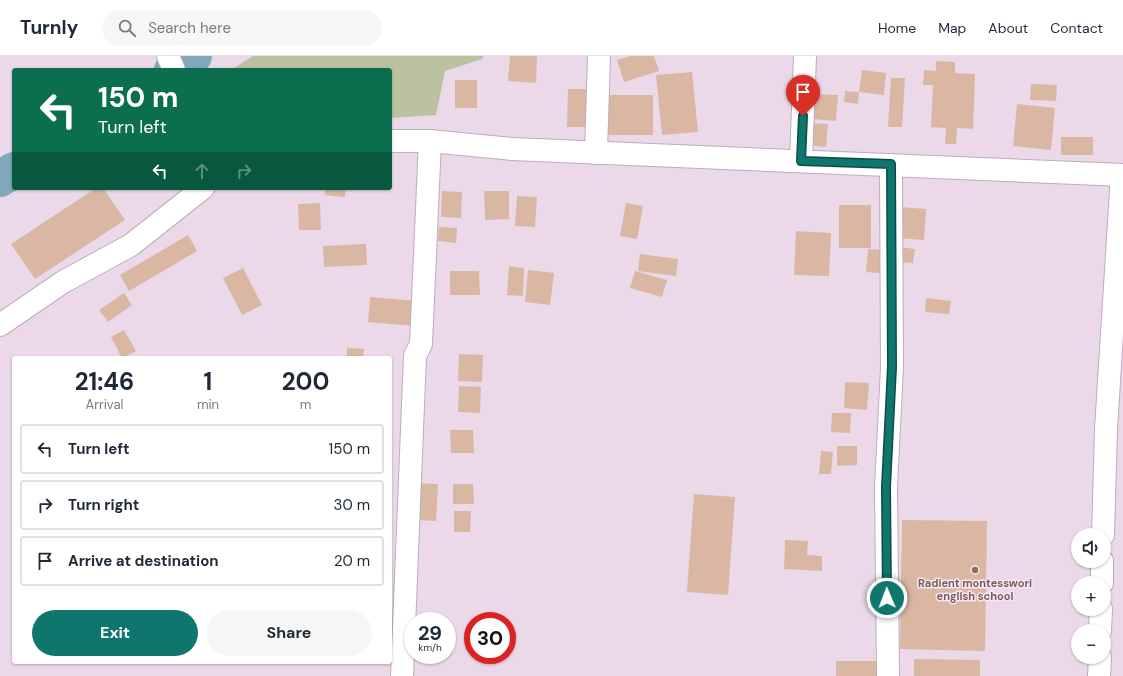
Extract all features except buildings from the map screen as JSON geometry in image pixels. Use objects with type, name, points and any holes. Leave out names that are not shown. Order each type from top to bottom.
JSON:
[{"type":"street","points":[[168,56],[173,68]]},
{"type":"street","points":[[596,153],[599,56]]},
{"type":"street","points":[[801,161],[805,56]]},
{"type":"street","points":[[392,141],[430,141],[512,149],[596,153],[891,164],[1123,175],[1106,429],[1103,528]]},
{"type":"street","points":[[402,676],[415,356],[422,344],[430,141]]},
{"type":"street","points":[[888,676],[886,487],[892,367],[891,164]]},
{"type":"street","points":[[0,325],[63,282],[131,245],[200,190]]},
{"type":"street","points":[[1099,676],[1100,664]]},
{"type":"green space","points":[[253,56],[484,56],[482,59],[445,71],[436,115],[392,118],[392,68],[234,68]]},
{"type":"waterway","points":[[175,68],[194,56]]},
{"type":"waterway","points":[[0,179],[12,171]]},
{"type":"place","name":"Radient montesswori english school","points":[[975,570]]},
{"type":"route","points":[[803,116],[801,161],[891,164],[892,367],[886,487],[887,598]]}]
